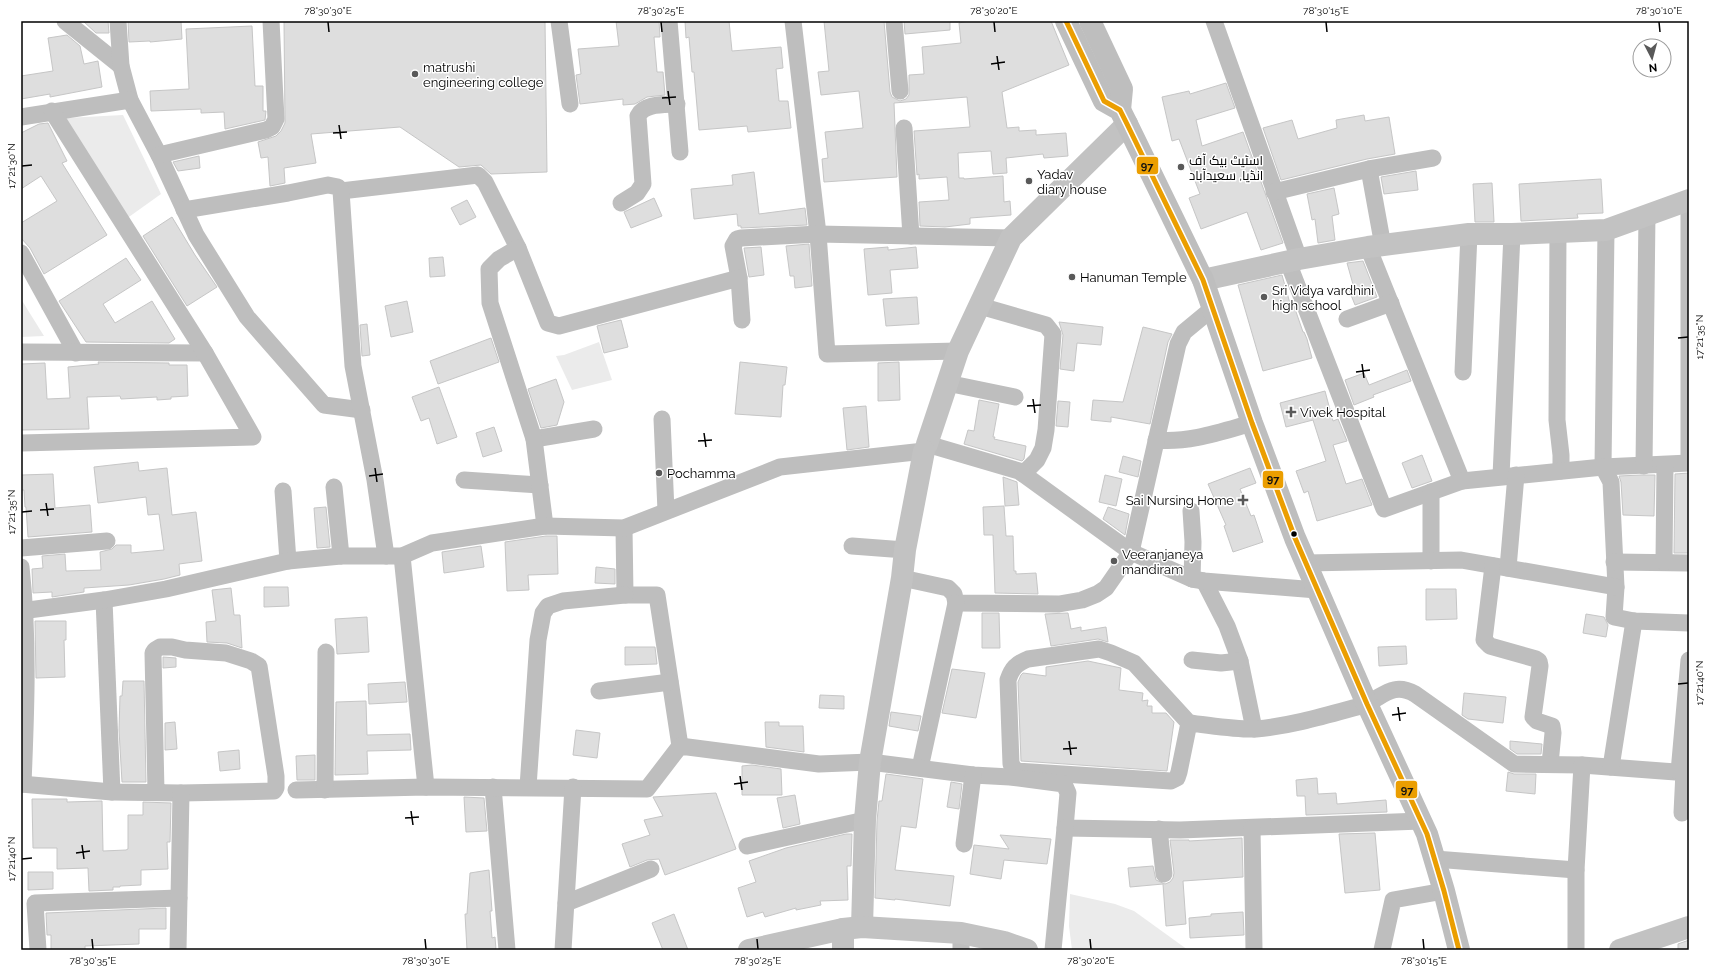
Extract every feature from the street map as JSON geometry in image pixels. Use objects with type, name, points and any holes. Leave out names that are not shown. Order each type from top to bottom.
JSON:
[{"type":"main road","points":[[1066,21],[1104,101],[1123,117],[1203,280],[1252,423],[1316,590],[1421,821],[1435,859],[1459,950]]},
{"type":"main road","points":[[1090,21],[1122,89],[1123,117]]},
{"type":"street","points":[[65,21],[121,66]]},
{"type":"street","points":[[118,21],[121,66],[130,100],[159,156],[196,235],[247,317],[324,405],[362,410]]},
{"type":"street","points":[[159,156],[266,130],[272,127],[276,119],[271,21]]},
{"type":"street","points":[[559,21],[570,104]]},
{"type":"street","points":[[669,21],[680,152]]},
{"type":"street","points":[[793,21],[818,234],[827,354],[958,351]]},
{"type":"street","points":[[894,21],[900,91]]},
{"type":"street","points":[[1203,280],[1293,261],[1376,246],[1469,234],[1512,234],[1606,230],[1689,200],[1689,463],[1603,467],[1508,475],[1462,481],[1384,509],[1293,261],[1274,192],[1214,21]]},
{"type":"street","points":[[21,117],[130,100]]},
{"type":"street","points":[[621,203],[637,193],[643,184],[638,116],[640,112],[646,108],[677,104]]},
{"type":"street","points":[[21,443],[253,437],[205,353],[52,111]]},
{"type":"street","points":[[843,950],[853,928],[870,762],[902,578],[905,550],[926,448],[947,383],[958,351],[1012,238],[1123,117]]},
{"type":"street","points":[[904,128],[911,236]]},
{"type":"street","points":[[1274,192],[1369,169],[1433,158]]},
{"type":"street","points":[[1369,169],[1376,246],[1391,303],[1462,481]]},
{"type":"street","points":[[341,192],[478,175],[485,182],[518,248],[548,323],[559,326],[739,278]]},
{"type":"street","points":[[184,210],[288,193],[328,184],[338,187],[341,192],[353,366],[375,480],[394,556],[426,787]]},
{"type":"street","points":[[1644,466],[1647,214]]},
{"type":"street","points":[[1606,230],[1603,467],[1611,482],[1616,587],[1614,617],[1634,621],[1689,623]]},
{"type":"street","points":[[1558,232],[1557,420],[1561,455],[1561,471]]},
{"type":"street","points":[[742,320],[739,278],[733,246],[737,239],[818,234],[1012,238]]},
{"type":"street","points":[[1463,372],[1469,234]]},
{"type":"street","points":[[1512,234],[1508,475],[1501,567],[1484,640],[1490,646],[1539,661],[1533,717],[1537,721],[1552,726],[1550,764]]},
{"type":"street","points":[[518,248],[498,259],[489,269],[490,303],[534,439],[545,526]]},
{"type":"street","points":[[21,253],[76,353]]},
{"type":"street","points":[[1348,319],[1391,303]]},
{"type":"street","points":[[980,306],[1046,325],[1053,334],[1046,430],[1043,448],[1037,460],[1023,474]]},
{"type":"street","points":[[956,603],[1059,604],[1082,600],[1097,594],[1106,588],[1131,552],[1178,344],[1184,332],[1213,308]]},
{"type":"street","points":[[21,352],[205,353]]},
{"type":"street","points":[[947,383],[1015,397]]},
{"type":"street","points":[[662,419],[666,512]]},
{"type":"street","points":[[1156,440],[1173,442],[1190,440],[1252,423]]},
{"type":"street","points":[[534,439],[594,429]]},
{"type":"street","points":[[23,610],[104,600],[166,589],[288,561],[341,556],[394,556],[432,543],[545,526],[624,528],[780,467],[926,448],[1019,471],[1131,552],[1198,580],[1316,590]]},
{"type":"street","points":[[1664,562],[1665,465]]},
{"type":"street","points":[[464,480],[540,485]]},
{"type":"street","points":[[334,487],[341,556]]},
{"type":"street","points":[[283,491],[288,561]]},
{"type":"street","points":[[1431,492],[1431,561]]},
{"type":"street","points":[[1191,511],[1198,580],[1227,626],[1240,661],[1254,729]]},
{"type":"street","points":[[624,528],[625,595]]},
{"type":"street","points":[[21,548],[108,541]]},
{"type":"street","points":[[852,546],[905,550]]},
{"type":"street","points":[[1306,563],[1462,560],[1616,587]]},
{"type":"street","points":[[1614,562],[1689,563]]},
{"type":"street","points":[[21,567],[24,699],[22,784],[112,792],[181,793],[274,791],[276,788],[276,776],[258,666],[251,661],[226,653],[185,650],[172,647],[160,647],[155,650],[153,653],[156,792]]},
{"type":"street","points":[[902,578],[948,588],[954,594],[956,603],[920,768]]},
{"type":"street","points":[[296,790],[426,787],[528,787],[573,787],[647,789],[680,746],[657,595],[625,595],[563,601],[548,606],[543,613],[538,640],[528,787]]},
{"type":"street","points":[[104,600],[112,792]]},
{"type":"street","points":[[1611,767],[1634,621]]},
{"type":"street","points":[[1065,779],[1016,770],[1012,764],[1008,680],[1012,669],[1019,662],[1028,659],[1098,649],[1134,663],[1189,723],[1254,729],[1288,725],[1367,704],[1396,688],[1406,689],[1415,694],[1514,764],[1582,765],[1684,772]]},
{"type":"street","points":[[325,790],[326,652]]},
{"type":"street","points":[[1192,660],[1221,663],[1240,661]]},
{"type":"street","points":[[1682,814],[1689,660]]},
{"type":"street","points":[[600,691],[670,682]]},
{"type":"street","points":[[680,746],[819,764],[870,762],[1010,777],[1171,781],[1177,778],[1179,772],[1189,723]]},
{"type":"street","points":[[1576,950],[1576,870],[1582,765]]},
{"type":"street","points":[[964,844],[973,774]]},
{"type":"street","points":[[1053,950],[1068,794],[1065,779]]},
{"type":"street","points":[[493,787],[507,950]]},
{"type":"street","points":[[563,950],[573,787]]},
{"type":"street","points":[[178,950],[181,793]]},
{"type":"street","points":[[747,846],[865,820]]},
{"type":"street","points":[[1065,828],[1252,828],[1421,821]]},
{"type":"street","points":[[1252,828],[1254,950]]},
{"type":"street","points":[[1159,829],[1164,874]]},
{"type":"street","points":[[1435,859],[1576,870]]},
{"type":"street","points":[[566,903],[651,869]]},
{"type":"street","points":[[1382,950],[1393,900],[1444,891]]},
{"type":"street","points":[[38,950],[35,903],[179,898]]},
{"type":"street","points":[[1620,950],[1689,927]]},
{"type":"street","points":[[749,950],[853,928],[961,942],[1004,942],[1027,950]]},
{"type":"shaded area","points":[[123,115],[161,194],[126,219],[66,118]]},
{"type":"shaded area","points":[[21,299],[44,336],[21,337]]},
{"type":"shaded area","points":[[599,342],[612,380],[572,390],[556,356],[564,355]]},
{"type":"shaded area","points":[[1070,894],[1115,904],[1134,911],[1188,950],[1072,950],[1069,926]]},
{"type":"building","points":[[83,21],[108,21],[109,33],[96,33]]},
{"type":"building","points":[[128,21],[181,21],[182,39],[129,42]]},
{"type":"building","name":"matrushi engineering college","points":[[284,21],[545,21],[547,172],[491,174],[481,165],[459,167],[400,127],[311,134],[316,163],[284,168],[285,183],[270,186],[268,157],[261,158],[258,142],[276,136],[281,131],[285,123]]},
{"type":"building","points":[[616,21],[659,21],[660,37],[654,37],[657,72],[663,72],[665,95],[647,97],[635,104],[623,105],[623,99],[580,104],[576,75],[581,74],[578,49],[619,46]]},
{"type":"building","points":[[685,21],[729,21],[732,51],[781,47],[783,68],[776,69],[779,101],[788,101],[791,128],[748,132],[747,126],[699,130],[694,72],[692,72],[689,37],[686,38]]},
{"type":"building","points":[[824,21],[884,21],[890,92],[892,97],[900,101],[906,99],[909,95],[909,75],[924,74],[922,47],[961,43],[959,23],[969,21],[1051,21],[1069,65],[1002,92],[1007,128],[1019,127],[1019,131],[1036,130],[1036,135],[1066,133],[1068,156],[1044,158],[1043,154],[1006,158],[1007,173],[993,174],[991,151],[958,153],[959,178],[964,179],[1003,176],[1004,202],[1010,201],[1011,215],[970,218],[970,224],[945,227],[920,226],[919,202],[949,200],[947,177],[919,179],[919,174],[917,175],[914,131],[970,127],[967,97],[894,103],[897,177],[824,182],[822,159],[828,158],[825,132],[863,128],[859,91],[821,95],[818,72],[829,71]]},
{"type":"building","points":[[904,21],[950,21],[950,30],[905,34]]},
{"type":"building","points":[[252,26],[255,86],[263,86],[263,111],[266,111],[265,120],[225,129],[224,112],[201,113],[201,109],[151,111],[150,91],[189,89],[186,29]]},
{"type":"building","points":[[67,35],[80,46],[84,64],[98,61],[102,87],[50,97],[50,94],[21,99],[21,76],[53,71],[48,38]]},
{"type":"building","points":[[1226,83],[1235,108],[1196,120],[1202,146],[1243,132],[1283,243],[1261,250],[1247,212],[1201,229],[1189,198],[1200,194],[1179,139],[1172,141],[1162,97],[1189,91],[1190,94]]},
{"type":"building","points":[[1364,115],[1365,121],[1389,117],[1395,154],[1367,159],[1281,180],[1263,128],[1292,120],[1298,139],[1337,128],[1336,120]]},
{"type":"building","points":[[48,123],[67,161],[62,163],[107,235],[44,274],[30,248],[21,238],[21,223],[57,201],[41,176],[21,189],[21,133],[39,124]]},
{"type":"building","points":[[199,156],[200,168],[178,171],[173,162]]},
{"type":"building","points":[[1416,171],[1418,190],[1384,194],[1381,177]]},
{"type":"building","points":[[754,172],[759,214],[805,208],[807,225],[741,228],[741,226],[738,226],[737,214],[694,219],[691,189],[733,185],[732,175]]},
{"type":"building","points":[[1601,179],[1603,213],[1577,214],[1578,218],[1521,221],[1519,184]]},
{"type":"building","points":[[1492,183],[1494,222],[1475,222],[1473,184]]},
{"type":"building","points":[[1334,188],[1339,214],[1332,216],[1335,240],[1318,243],[1315,219],[1312,220],[1307,194]]},
{"type":"building","points":[[654,198],[662,216],[631,228],[624,212]]},
{"type":"building","points":[[467,200],[476,217],[460,225],[451,208]]},
{"type":"building","points":[[172,217],[195,255],[217,287],[187,306],[143,236]]},
{"type":"building","points":[[809,244],[812,286],[795,288],[794,276],[790,276],[786,246]]},
{"type":"building","points":[[761,247],[764,275],[749,277],[744,248]]},
{"type":"building","points":[[888,247],[888,250],[916,247],[918,268],[890,270],[892,293],[868,295],[864,249]]},
{"type":"building","points":[[443,257],[445,276],[430,277],[429,258]]},
{"type":"building","points":[[126,258],[141,280],[103,304],[115,323],[152,301],[175,339],[169,343],[86,342],[59,301]]},
{"type":"building","points":[[1363,261],[1377,297],[1355,305],[1349,290],[1354,288],[1347,263]]},
{"type":"building","points":[[1282,275],[1291,307],[1294,306],[1307,339],[1312,358],[1263,371],[1238,285]]},
{"type":"building","points":[[917,297],[919,324],[886,326],[883,299]]},
{"type":"building","points":[[407,301],[413,332],[391,337],[385,306]]},
{"type":"building","points":[[621,320],[628,347],[604,353],[597,326]]},
{"type":"building","points":[[1059,322],[1103,327],[1101,345],[1077,343],[1074,371],[1060,369],[1063,335]]},
{"type":"building","points":[[367,324],[370,355],[362,356],[360,325]]},
{"type":"building","points":[[1143,327],[1172,334],[1168,342],[1150,424],[1111,417],[1111,422],[1091,420],[1093,400],[1123,402]]},
{"type":"building","points":[[491,338],[499,362],[438,384],[430,361]]},
{"type":"building","points":[[98,362],[169,363],[169,365],[187,365],[188,396],[157,400],[157,397],[121,399],[120,396],[87,397],[89,429],[21,430],[21,364],[45,363],[47,399],[70,398],[68,367],[99,364]]},
{"type":"building","points":[[740,362],[787,367],[785,385],[783,385],[781,417],[735,414]]},
{"type":"building","points":[[899,362],[900,400],[878,401],[878,363]]},
{"type":"building","points":[[1407,370],[1411,381],[1373,395],[1374,397],[1354,405],[1345,380],[1364,373],[1369,385]]},
{"type":"building","points":[[556,379],[564,402],[557,425],[541,428],[528,389]]},
{"type":"building","points":[[439,387],[457,437],[437,444],[429,418],[421,421],[412,397]]},
{"type":"building","points":[[1325,391],[1333,421],[1338,419],[1347,441],[1333,445],[1346,484],[1362,479],[1372,505],[1317,521],[1308,491],[1304,493],[1296,471],[1326,461],[1313,420],[1286,427],[1280,403]]},
{"type":"building","points":[[979,400],[999,404],[993,437],[995,437],[994,439],[1026,446],[1024,459],[1022,461],[964,444],[968,430],[974,431]]},
{"type":"building","points":[[1058,401],[1070,402],[1068,427],[1056,426]]},
{"type":"building","points":[[866,406],[869,447],[847,450],[843,408]]},
{"type":"building","points":[[494,427],[502,451],[483,457],[476,433]]},
{"type":"building","points":[[1422,455],[1432,481],[1412,488],[1402,463]]},
{"type":"building","points":[[1123,456],[1141,461],[1138,477],[1119,472]]},
{"type":"building","points":[[138,462],[139,471],[167,468],[172,515],[196,512],[202,561],[179,564],[180,575],[164,579],[129,585],[84,588],[84,592],[52,597],[52,592],[33,593],[32,569],[43,568],[42,556],[65,554],[66,571],[101,570],[100,552],[112,549],[116,545],[131,545],[131,553],[164,550],[159,514],[148,515],[146,497],[98,503],[94,467]]},
{"type":"building","points":[[1250,468],[1256,483],[1240,489],[1251,516],[1254,515],[1263,542],[1233,552],[1224,526],[1226,525],[1208,484]]},
{"type":"building","points":[[1689,473],[1689,553],[1674,553],[1675,474]]},
{"type":"building","points":[[53,474],[55,508],[90,505],[92,532],[28,537],[24,490],[21,490],[21,475]]},
{"type":"building","points":[[1105,475],[1122,479],[1116,506],[1099,502]]},
{"type":"building","points":[[1655,475],[1654,516],[1623,515],[1621,482],[1619,476]]},
{"type":"building","points":[[1003,477],[1017,482],[1019,505],[1005,506]]},
{"type":"building","points":[[1004,506],[1006,536],[1013,536],[1014,571],[1016,571],[1016,574],[1036,573],[1038,594],[995,593],[993,535],[984,535],[983,507]]},
{"type":"building","points":[[326,507],[330,547],[317,548],[314,508]]},
{"type":"building","points":[[1108,507],[1129,514],[1125,535],[1103,519]]},
{"type":"building","points":[[546,536],[557,536],[558,574],[528,575],[529,590],[507,591],[505,542]]},
{"type":"building","points":[[481,546],[484,567],[444,573],[442,552]]},
{"type":"building","points":[[596,567],[615,569],[615,584],[595,583]]},
{"type":"building","points":[[264,587],[288,587],[289,606],[264,607]]},
{"type":"building","points":[[231,588],[234,615],[240,615],[242,648],[227,643],[207,642],[206,622],[216,621],[212,590]]},
{"type":"building","points":[[1426,589],[1456,589],[1457,619],[1426,620]]},
{"type":"building","points":[[982,613],[999,613],[1000,648],[982,648]]},
{"type":"building","points":[[1068,613],[1071,629],[1081,627],[1081,631],[1106,627],[1108,642],[1098,639],[1051,646],[1045,614]]},
{"type":"building","points":[[1586,614],[1604,617],[1608,625],[1606,637],[1583,633]]},
{"type":"building","points":[[367,617],[369,652],[337,654],[335,619]]},
{"type":"building","points":[[35,621],[66,621],[66,640],[64,640],[65,677],[36,678]]},
{"type":"building","points":[[1406,646],[1407,664],[1379,666],[1378,647]]},
{"type":"building","points":[[625,647],[655,647],[657,664],[625,665]]},
{"type":"building","points":[[163,657],[176,658],[176,667],[163,668]]},
{"type":"building","points":[[1088,661],[1121,668],[1119,690],[1143,693],[1142,701],[1148,700],[1147,706],[1152,706],[1152,713],[1166,713],[1174,722],[1167,771],[1021,761],[1018,682],[1021,675],[1023,673],[1046,676],[1046,667]]},
{"type":"building","points":[[952,669],[985,673],[976,718],[942,713]]},
{"type":"building","points":[[123,681],[144,681],[146,782],[122,782],[119,730],[120,696],[122,696]]},
{"type":"building","points":[[405,682],[407,702],[369,704],[368,684]]},
{"type":"building","points":[[1464,693],[1506,697],[1503,723],[1468,719],[1462,715]]},
{"type":"building","points":[[820,695],[844,696],[844,709],[819,708]]},
{"type":"building","points":[[366,701],[367,735],[410,734],[411,750],[367,751],[368,774],[335,775],[336,702]]},
{"type":"building","points":[[891,712],[921,716],[918,731],[889,726]]},
{"type":"building","points":[[175,722],[177,749],[165,750],[165,723]]},
{"type":"building","points":[[765,722],[779,722],[779,726],[803,726],[804,752],[766,747]]},
{"type":"building","points":[[576,730],[600,733],[597,758],[573,755]]},
{"type":"building","points":[[1510,741],[1542,744],[1541,754],[1517,754],[1510,749]]},
{"type":"building","points":[[239,750],[240,769],[220,771],[218,752]]},
{"type":"building","points":[[315,755],[315,780],[297,780],[296,756]]},
{"type":"building","points":[[752,765],[781,769],[782,795],[742,795],[742,766]]},
{"type":"building","points":[[1508,772],[1514,774],[1536,774],[1535,794],[1506,791]]},
{"type":"building","points":[[886,774],[923,779],[916,828],[901,826],[895,870],[954,876],[950,906],[875,898],[877,821],[879,801],[882,801]]},
{"type":"building","points":[[1317,778],[1318,794],[1336,793],[1337,804],[1386,800],[1387,812],[1306,815],[1305,796],[1297,796],[1296,780]]},
{"type":"building","points":[[951,782],[962,784],[959,809],[947,807]]},
{"type":"building","points":[[716,793],[736,849],[665,875],[659,859],[647,860],[630,867],[622,844],[650,835],[644,820],[663,816],[653,797]]},
{"type":"building","points":[[795,795],[800,824],[783,828],[777,798]]},
{"type":"building","points":[[464,797],[484,798],[487,831],[466,832]]},
{"type":"building","points":[[32,799],[67,799],[67,802],[102,801],[103,851],[128,849],[128,815],[143,815],[143,802],[171,803],[170,842],[167,842],[168,869],[141,870],[141,885],[113,887],[113,890],[89,891],[88,868],[57,869],[57,848],[33,848]]},
{"type":"building","points":[[1375,833],[1380,890],[1345,893],[1339,834]]},
{"type":"building","points":[[846,834],[852,834],[851,866],[847,866],[848,900],[820,901],[821,905],[796,910],[796,908],[765,917],[763,912],[747,917],[738,888],[756,882],[749,861],[786,848]]},
{"type":"building","points":[[1000,835],[1051,839],[1047,864],[1004,860],[1001,879],[970,874],[974,845],[1009,849]]},
{"type":"building","points":[[1242,838],[1243,877],[1183,881],[1186,924],[1166,926],[1163,884],[1130,887],[1128,868],[1153,866],[1156,880],[1165,884],[1170,882],[1174,873],[1170,840],[1189,841]]},
{"type":"building","points":[[489,870],[492,938],[495,937],[496,950],[467,950],[465,914],[467,914],[470,873]]},
{"type":"building","points":[[28,872],[53,872],[53,889],[28,890]]},
{"type":"building","points":[[166,908],[166,929],[139,929],[139,944],[85,946],[85,950],[51,950],[51,935],[47,935],[46,913]]},
{"type":"building","points":[[1243,912],[1244,935],[1190,938],[1189,918],[1211,916],[1211,914]]},
{"type":"building","points":[[674,914],[688,950],[663,950],[652,923]]},
{"type":"building","points":[[1689,940],[1689,950],[1678,950],[1678,944]]},
{"type":"transit line","name":"97","points":[[1066,21],[1104,101],[1120,110],[1203,280],[1252,423],[1295,538],[1367,704],[1427,834],[1444,891],[1459,950]]},
{"type":"place","name":"matrushi engineering college","points":[[415,74]]},
{"type":"place","name":"اسٹیٹ بیک آف انڈیا, سعیدآباد","points":[[1181,167]]},
{"type":"place","name":"Yadav diary house","points":[[1029,181]]},
{"type":"place","name":"Hanuman Temple","points":[[1072,277]]},
{"type":"place","name":"Sri Vidya vardhini high school","points":[[1264,297]]},
{"type":"place","name":"Vivek Hospital","points":[[1291,412]]},
{"type":"place","name":"Pochamma","points":[[659,473]]},
{"type":"place","name":"Sai Nursing Home","points":[[1243,500]]},
{"type":"place","name":"Veeranjaneya mandiram","points":[[1114,561]]}]
